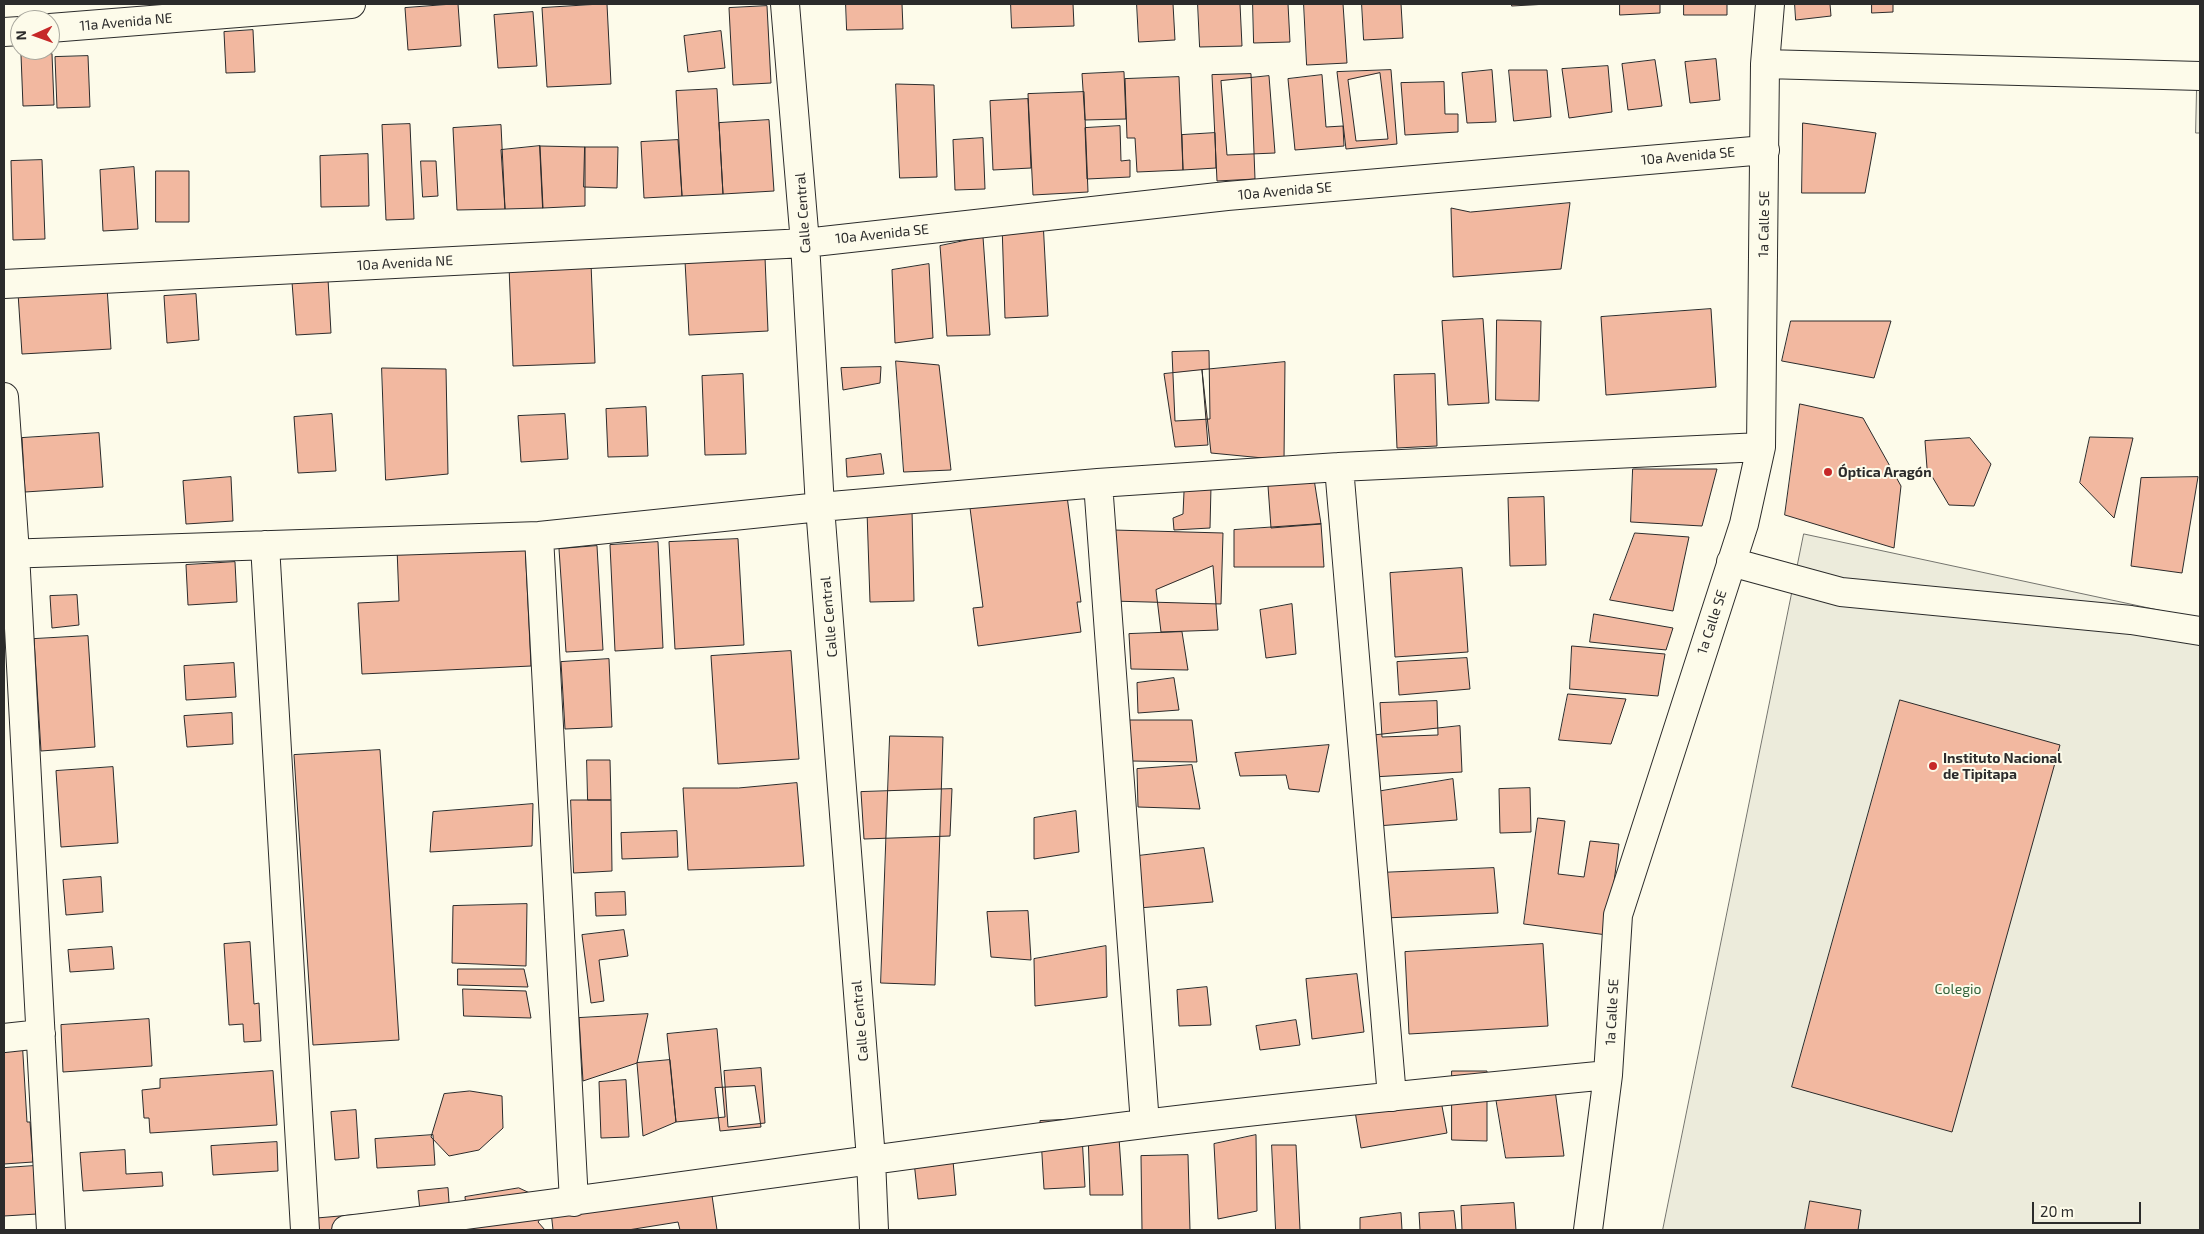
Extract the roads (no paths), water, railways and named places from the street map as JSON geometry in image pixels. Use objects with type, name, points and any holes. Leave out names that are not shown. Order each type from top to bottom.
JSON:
[{"type":"street","name":"11a Avenida NE","points":[[60,27],[235,8],[351,4]]},
{"type":"street","name":"Calle Central","points":[[785,4],[805,243],[820,507],[871,1159],[874,1230]]},
{"type":"street","name":"1a Calle SE","points":[[1588,1230],[1608,1075],[1618,915],[1744,524],[1761,447],[1765,64],[1770,4]]},
{"type":"street","points":[[1765,64],[2200,76]]},
{"type":"street","name":"10a Avenida SE","points":[[805,243],[1227,196],[1765,150]]},
{"type":"street","name":"10a Avenida NE","points":[[4,284],[805,243]]},
{"type":"street","points":[[4,397],[10,553],[41,1034],[50,1230]]},
{"type":"street","points":[[10,553],[539,536],[820,507],[1098,483],[1339,467],[1761,447]]},
{"type":"street","points":[[1339,467],[1392,1096]]},
{"type":"street","points":[[1098,483],[1146,1124]]},
{"type":"street","points":[[539,536],[574,1202]]},
{"type":"street","points":[[265,545],[305,1230]]},
{"type":"street","points":[[1732,562],[1841,592],[2131,620],[2200,631]]},
{"type":"street","points":[[4,1038],[41,1034]]},
{"type":"street","points":[[346,1230],[574,1202],[871,1159],[1146,1124],[1392,1096],[1608,1075]]},
{"type":"place","name":"Óptica Aragón","points":[[1828,472]]},
{"type":"place","name":"Instituto Nacional de Tipitapa","points":[[1933,766]]},
{"type":"park label","name":"Colegio","points":[[1958,989]]}]
